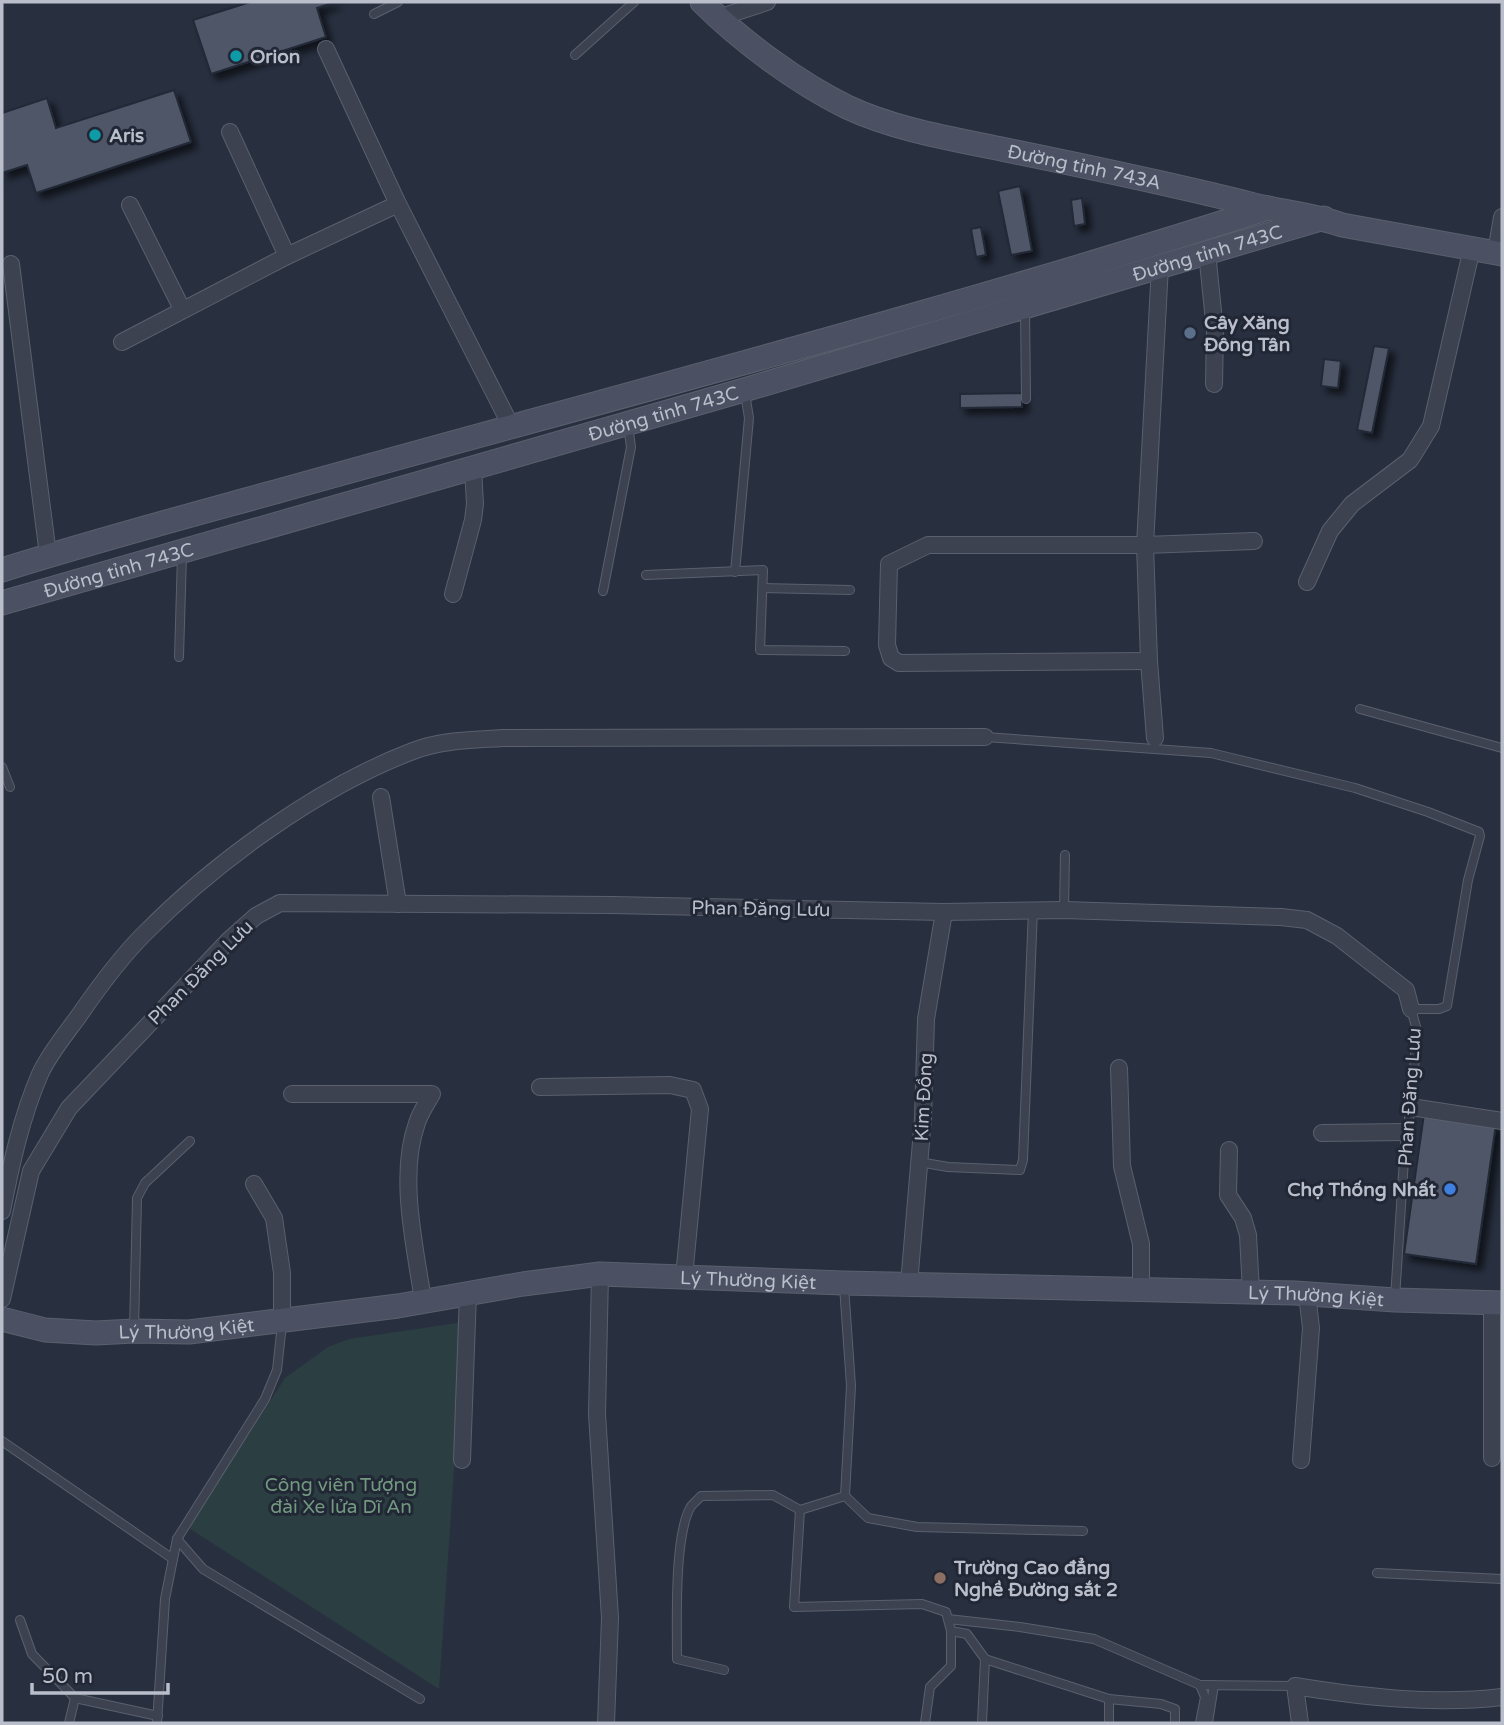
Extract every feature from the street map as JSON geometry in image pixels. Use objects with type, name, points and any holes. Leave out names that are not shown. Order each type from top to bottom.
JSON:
[{"type":"main road","name":"Đường tỉnh 743A","points":[[710,10],[814,90],[860,112],[948,138],[1324,218],[1342,225],[1499,253]]},
{"type":"main road","points":[[1192,189],[1210,227],[1214,250]]},
{"type":"main road","name":"Đường tỉnh 743C","points":[[2,570],[511,426],[685,380],[1268,208]]},
{"type":"main road","name":"Đường tỉnh 743C","points":[[2,603],[744,390],[1324,218]]},
{"type":"main road","name":"Lý Thường Kiệt","points":[[2,1319],[45,1330],[96,1333],[189,1332],[397,1306],[600,1274],[843,1283],[1251,1292],[1497,1303]]},
{"type":"street","points":[[710,10],[767,2]]},
{"type":"street","points":[[326,49],[398,204],[511,426]]},
{"type":"street","points":[[230,132],[287,256]]},
{"type":"street","points":[[122,342],[287,256],[398,204]]},
{"type":"street","points":[[130,205],[182,309]]},
{"type":"street","points":[[1499,253],[1502,217]]},
{"type":"street","points":[[1307,582],[1330,531],[1352,504],[1410,460],[1431,426],[1472,248]]},
{"type":"street","points":[[1214,250],[1214,384]]},
{"type":"street","points":[[11,264],[48,555]]},
{"type":"street","points":[[1155,738],[1145,545],[1160,266]]},
{"type":"street","points":[[453,594],[473,520],[473,468]]},
{"type":"street","points":[[1149,661],[900,663],[891,658],[887,645],[889,564],[928,545],[1145,545],[1254,541]]},
{"type":"street","points":[[2,1211],[16,1141],[41,1073],[101,985],[144,934],[253,841],[323,795],[371,769],[416,750],[448,743],[502,738],[985,737]]},
{"type":"street","points":[[381,797],[397,904]]},
{"type":"street","name":"Phan Đăng Lưu","points":[[2,1299],[31,1171],[69,1108],[197,972],[256,916],[280,903],[944,912],[1033,909],[1280,917],[1307,920],[1337,936],[1406,990],[1411,1009]]},
{"type":"street","name":"Kim Đồng","points":[[909,1284],[919,1162],[926,1019],[944,912]]},
{"type":"street","points":[[1119,1068],[1122,1166],[1141,1244],[1141,1289]]},
{"type":"street","points":[[540,1087],[670,1085],[693,1090],[700,1109],[684,1277]]},
{"type":"street","points":[[292,1094],[432,1094],[417,1123],[408,1171],[410,1214],[423,1300]]},
{"type":"street","points":[[1411,1107],[1502,1121]]},
{"type":"street","points":[[1322,1133],[1406,1132]]},
{"type":"street","points":[[1229,1150],[1228,1195],[1244,1218],[1248,1235],[1251,1292]]},
{"type":"street","points":[[254,1184],[274,1217],[282,1273],[282,1321]]},
{"type":"street","points":[[600,1274],[597,1414],[610,1618],[606,1723]]},
{"type":"street","points":[[462,1460],[468,1293]]},
{"type":"street","points":[[1301,1460],[1311,1328],[1307,1294]]},
{"type":"street","points":[[1492,1458],[1497,1303]]},
{"type":"street","points":[[1300,1723],[1295,1686],[1336,1693],[1463,1702],[1502,1697]]},
{"type":"lane","points":[[374,14],[398,2]]},
{"type":"lane","points":[[575,55],[634,2]]},
{"type":"lane","points":[[1025,306],[1026,399]]},
{"type":"lane","points":[[735,572],[749,418],[744,390]]},
{"type":"lane","points":[[603,591],[631,447],[627,423]]},
{"type":"lane","points":[[179,657],[182,552]]},
{"type":"lane","points":[[646,575],[763,570],[760,650],[845,651]]},
{"type":"lane","points":[[763,588],[850,590]]},
{"type":"lane","points":[[1360,709],[1502,748]]},
{"type":"lane","points":[[985,737],[1211,752],[1356,788],[1475,829],[1480,836],[1468,880],[1448,1002],[1442,1009],[1411,1009]]},
{"type":"lane","points":[[2,766],[10,787]]},
{"type":"lane","points":[[1064,910],[1065,855]]},
{"type":"lane","points":[[919,1162],[948,1167],[1020,1170],[1023,1160],[1033,909]]},
{"type":"lane","name":"Phan Đăng Lưu","points":[[1395,1300],[1406,1132],[1411,1107],[1417,1030],[1411,1009]]},
{"type":"lane","points":[[134,1331],[137,1198],[145,1183],[190,1141]]},
{"type":"lane","points":[[843,1283],[851,1385],[845,1496],[867,1518],[916,1527],[1083,1531]]},
{"type":"lane","points":[[20,1620],[32,1654],[75,1698],[158,1720],[164,1599],[177,1539],[265,1399],[277,1370],[282,1321]]},
{"type":"lane","points":[[2,1441],[173,1559]]},
{"type":"lane","points":[[724,1670],[677,1659],[681,1538],[690,1507],[701,1496],[774,1495],[800,1510],[845,1496]]},
{"type":"lane","points":[[800,1510],[794,1607],[922,1604],[946,1612],[951,1631],[951,1666],[930,1687],[925,1723]]},
{"type":"lane","points":[[177,1539],[203,1569],[420,1699]]},
{"type":"lane","points":[[1377,1573],[1502,1579]]},
{"type":"lane","points":[[948,1619],[1094,1639],[1200,1685],[1295,1686]]},
{"type":"lane","points":[[951,1631],[967,1634],[985,1659],[1109,1699],[1161,1704],[1175,1709],[1175,1723]]},
{"type":"lane","points":[[982,1723],[985,1659]]},
{"type":"lane","points":[[1200,1685],[1205,1697],[1200,1723]]},
{"type":"lane","points":[[1208,1723],[1214,1685]]},
{"type":"lane","points":[[69,1723],[75,1698]]},
{"type":"lane","points":[[1109,1699],[1109,1723]]},
{"type":"green space","name":"Công viên Tượng đài Xe lửa Dĩ An","points":[[464,1322],[439,1689],[189,1528],[285,1378],[328,1347],[349,1339]]},
{"type":"building","name":"Orion","points":[[250,2],[336,2],[317,8],[326,37],[211,74],[193,20]]},
{"type":"building","name":"Aris","points":[[174,90],[191,142],[36,193],[27,165],[2,173],[2,113],[47,98],[56,128]]},
{"type":"building","points":[[1020,186],[1032,251],[1011,255],[998,191]]},
{"type":"building","points":[[1082,198],[1085,224],[1074,226],[1071,200]]},
{"type":"building","points":[[981,227],[986,255],[976,257],[971,229]]},
{"type":"building","points":[[1374,346],[1389,348],[1372,433],[1357,430]]},
{"type":"building","points":[[1324,359],[1341,361],[1338,388],[1321,386]]},
{"type":"building","points":[[1022,393],[1022,407],[960,408],[960,394]]},
{"type":"building","name":"Chợ Thống Nhất","points":[[1424,1114],[1496,1124],[1476,1264],[1404,1254]]},
{"type":"place","name":"Orion","points":[[236,56]]},
{"type":"place","name":"Aris","points":[[95,135]]},
{"type":"place","name":"Cây Xăng Đông Tân","points":[[1190,333]]},
{"type":"place","name":"Chợ Thống Nhất","points":[[1450,1189]]},
{"type":"place","name":"Trường Cao đẳng Nghề Đường sắt 2","points":[[940,1578]]}]
